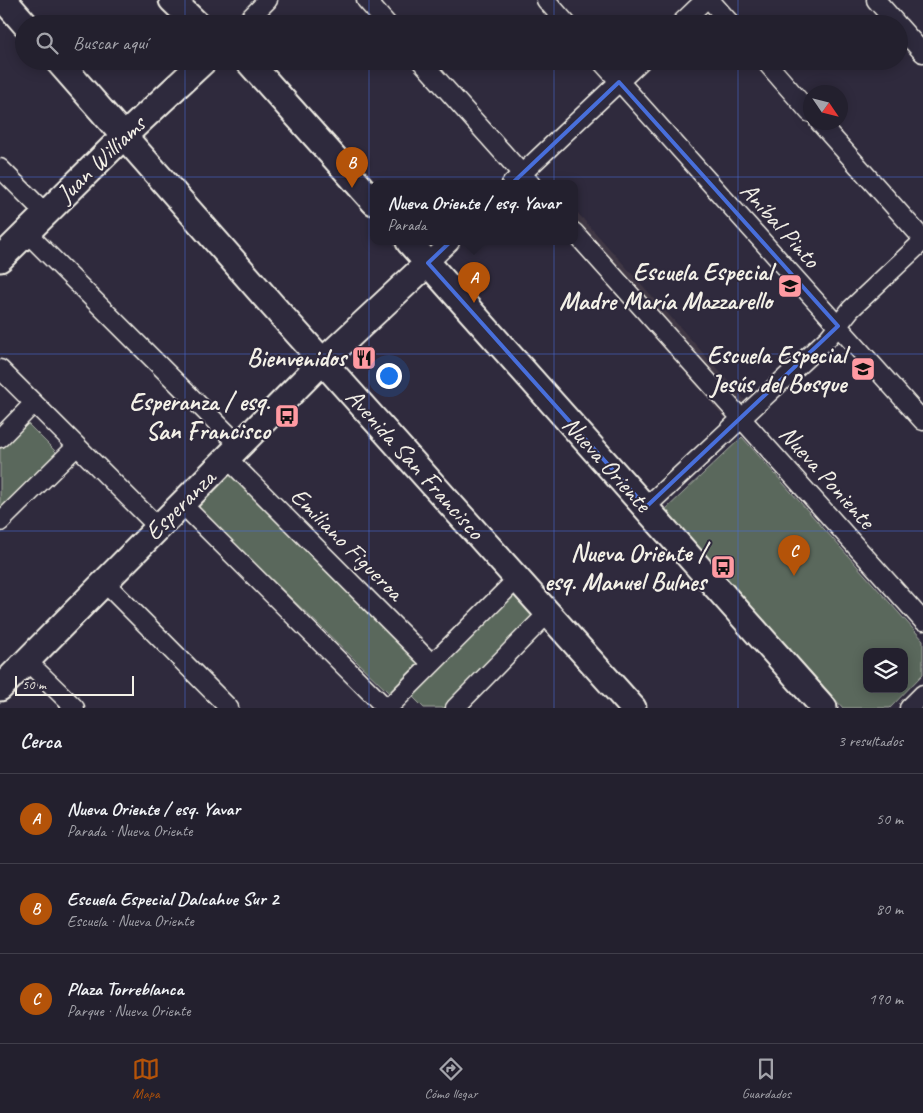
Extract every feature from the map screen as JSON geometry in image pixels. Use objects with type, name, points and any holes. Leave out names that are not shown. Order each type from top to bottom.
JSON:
[{"type":"main road","points":[[4,0],[17,15]]},
{"type":"main road","points":[[172,0],[188,15]]},
{"type":"main road","name":"Avenida San Francisco","points":[[66,70],[323,362],[548,613],[623,704]]},
{"type":"main road","name":"Juan Williams","points":[[0,259],[125,135],[194,70]]},
{"type":"main road","points":[[256,70],[370,198]]},
{"type":"main road","name":"Nueva Oriente","points":[[412,245],[824,708]]},
{"type":"main road","name":"Esperanza","points":[[0,688],[323,362],[428,263]]},
{"type":"street","points":[[253,15],[268,0]]},
{"type":"street","points":[[366,0],[379,15]]},
{"type":"street","points":[[546,0],[559,15]]},
{"type":"street","points":[[690,15],[706,0]]},
{"type":"street","points":[[710,0],[723,15]]},
{"type":"street","points":[[876,0],[889,15]]},
{"type":"street","points":[[908,36],[923,53]]},
{"type":"street","points":[[428,70],[520,180]]},
{"type":"street","name":"Aníbal Pinto","points":[[609,70],[923,421]]},
{"type":"street","points":[[522,180],[632,70]]},
{"type":"street","points":[[772,70],[803,105]]},
{"type":"street","points":[[646,507],[828,338],[851,309],[923,240],[826,130]]},
{"type":"street","points":[[0,168],[45,213]]},
{"type":"street","name":"Emiliano Figueroa","points":[[26,232],[432,664]]},
{"type":"street","name":"Nueva Poniente","points":[[578,236],[923,621]]},
{"type":"street","points":[[428,263],[447,245]]},
{"type":"street","points":[[0,369],[159,528]]},
{"type":"street","points":[[0,438],[34,403]]},
{"type":"street","points":[[0,522],[77,446]]},
{"type":"street","points":[[182,504],[387,708],[518,579]]},
{"type":"street","points":[[104,582],[229,708]]},
{"type":"street","points":[[455,708],[548,613]]},
{"type":"street","points":[[27,660],[75,708]]},
{"type":"street","points":[[909,708],[923,694]]},
{"type":"highlighted area","points":[[619,82],[838,326],[646,507],[428,263]]},
{"type":"shaded area","points":[[578,213],[745,400],[725,418],[572,245],[578,245]]},
{"type":"green space","points":[[26,422],[59,455],[0,515],[0,449]]},
{"type":"green space","points":[[742,437],[923,640],[923,674],[908,689],[908,648],[863,648],[863,693],[905,693],[890,708],[843,708],[664,511]]},
{"type":"green space","points":[[230,471],[423,658],[389,693],[196,506]]},
{"type":"green space","points":[[510,591],[535,618],[444,708],[424,708],[408,692]]},
{"type":"place","name":"Escuela Especial Dalcahue Sur 2","points":[[352,188]]},
{"type":"place","name":"Escuela Especial Madre María Mazzarello","points":[[790,286]]},
{"type":"place","name":"Nueva Oriente / esq. Yavar","points":[[474,303]]},
{"type":"place","name":"Bienvenidos","points":[[364,358]]},
{"type":"place","name":"Escuela Especial Jesús del Bosque","points":[[863,369]]},
{"type":"place","name":"Esperanza / esq. San Francisco","points":[[287,416]]},
{"type":"place","name":"Nueva Oriente / esq. Manuel Bulnes","points":[[723,567]]},
{"type":"place","name":"Plaza Torreblanca","points":[[794,576]]}]
